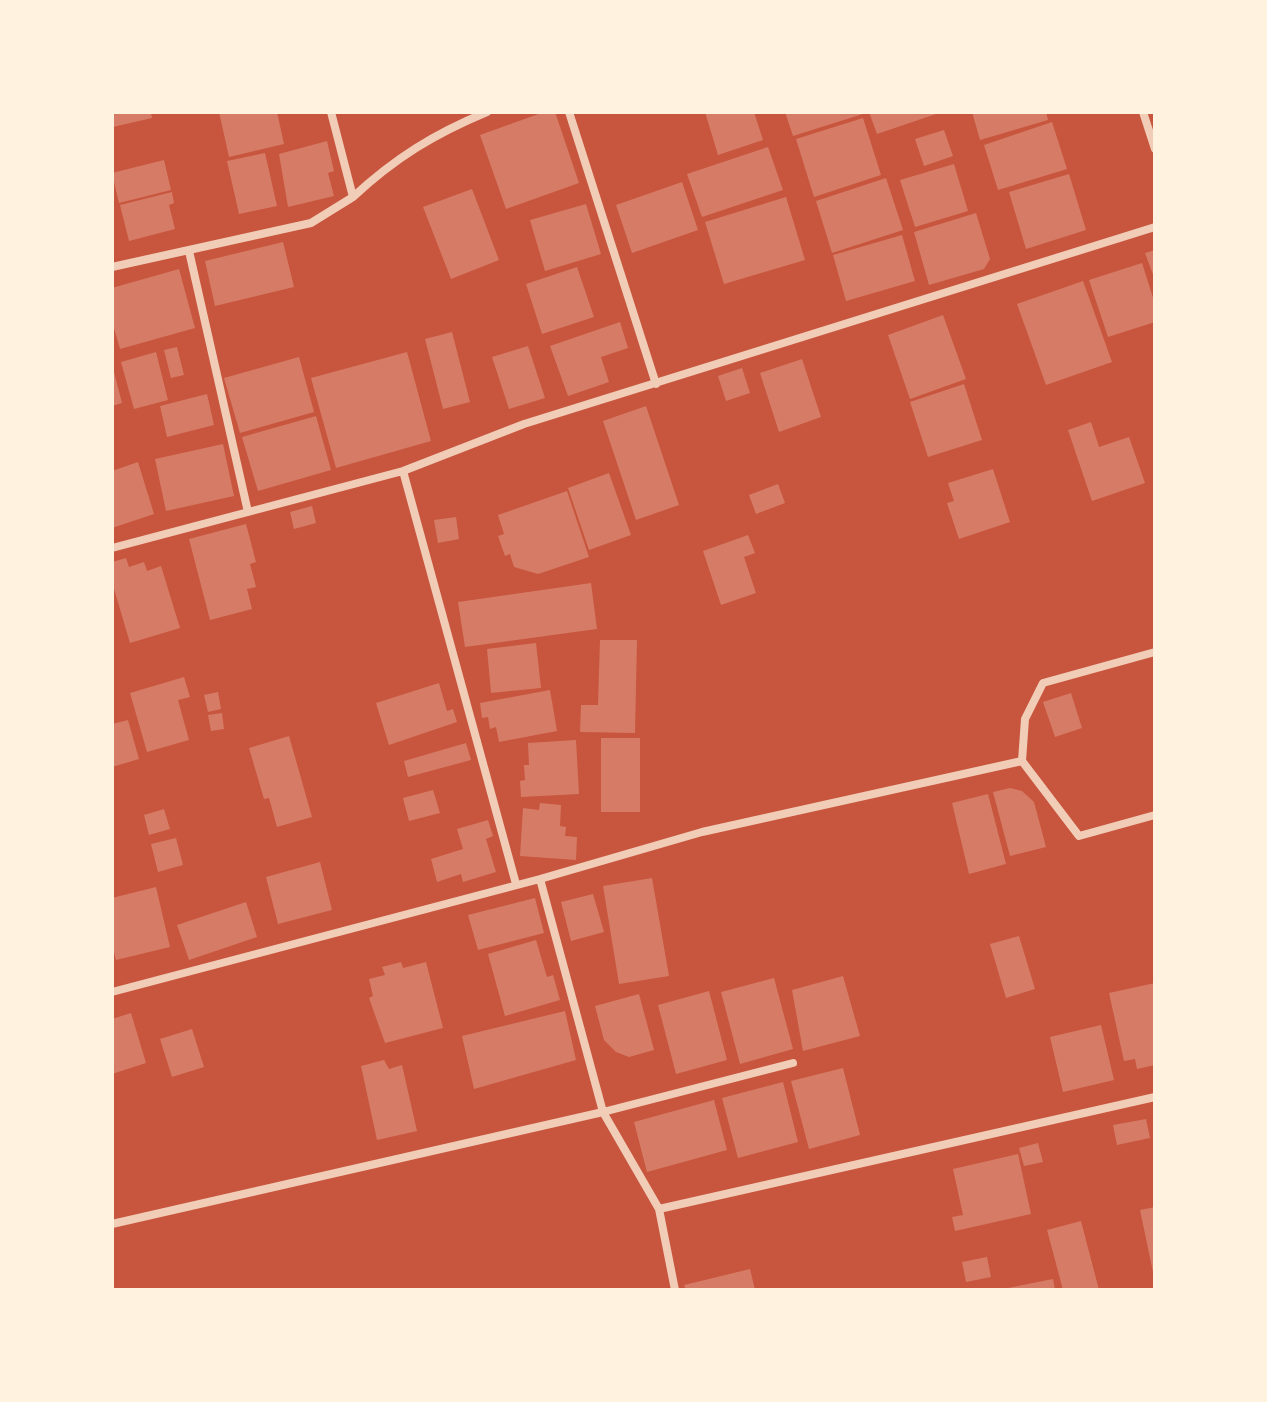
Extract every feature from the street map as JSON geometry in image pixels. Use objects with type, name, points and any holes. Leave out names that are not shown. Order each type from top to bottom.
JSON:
[{"type":"street","points":[[331,112],[353,197]]},
{"type":"street","points":[[112,267],[311,223],[353,197],[377,175],[433,135],[487,112]]},
{"type":"street","points":[[569,112],[656,384]]},
{"type":"street","points":[[1143,112],[1155,149]]},
{"type":"street","points":[[112,548],[403,471],[524,424],[1155,227]]},
{"type":"street","points":[[189,251],[248,512]]},
{"type":"street","points":[[403,471],[516,884]]},
{"type":"street","points":[[1155,652],[1043,683],[1025,719],[1022,761],[1079,836],[1155,815]]},
{"type":"street","points":[[112,992],[540,879],[702,832],[1022,761]]},
{"type":"street","points":[[540,879],[603,1112],[659,1209],[675,1290]]},
{"type":"street","points":[[112,1224],[603,1112],[793,1063]]},
{"type":"street","points":[[659,1209],[1155,1097]]},
{"type":"building","points":[[112,112],[151,112],[152,118],[113,127]]},
{"type":"building","points":[[219,112],[277,112],[284,144],[229,157]]},
{"type":"building","points":[[544,112],[555,112],[579,183],[506,209],[480,135]]},
{"type":"building","points":[[705,112],[754,112],[763,140],[718,155]]},
{"type":"building","points":[[785,112],[866,112],[866,113],[793,136]]},
{"type":"building","points":[[869,112],[939,112],[939,113],[877,134]]},
{"type":"building","points":[[972,112],[1046,112],[1048,120],[980,140]]},
{"type":"building","points":[[863,118],[881,175],[814,197],[796,139]]},
{"type":"building","points":[[1052,122],[1067,169],[998,190],[984,145]]},
{"type":"building","points":[[944,130],[953,156],[924,166],[915,139]]},
{"type":"building","points":[[327,141],[334,171],[328,173],[334,196],[288,207],[279,154]]},
{"type":"building","points":[[768,147],[783,190],[702,217],[687,174]]},
{"type":"building","points":[[265,153],[277,206],[239,214],[227,161]]},
{"type":"building","points":[[164,160],[171,190],[119,203],[112,173]]},
{"type":"building","points":[[954,164],[968,211],[915,227],[900,180]]},
{"type":"building","points":[[1069,174],[1086,230],[1026,249],[1009,192]]},
{"type":"building","points":[[886,178],[903,230],[832,253],[816,201]]},
{"type":"building","points":[[682,182],[698,230],[632,253],[616,205]]},
{"type":"building","points":[[472,189],[499,260],[451,279],[423,207]]},
{"type":"building","points":[[172,192],[174,203],[169,205],[175,229],[129,241],[120,205]]},
{"type":"building","points":[[786,197],[805,260],[724,284],[705,222]]},
{"type":"building","points":[[586,204],[601,254],[545,271],[530,220]]},
{"type":"building","points":[[976,213],[990,259],[984,269],[929,285],[914,232]]},
{"type":"building","points":[[902,235],[915,281],[846,301],[833,255]]},
{"type":"building","points":[[283,242],[294,287],[215,306],[205,261]]},
{"type":"building","points":[[1155,250],[1155,280],[1145,253]]},
{"type":"building","points":[[1142,263],[1155,304],[1155,322],[1108,337],[1089,280]]},
{"type":"building","points":[[577,267],[594,317],[542,334],[526,284]]},
{"type":"building","points":[[179,269],[195,328],[120,349],[112,321],[112,288]]},
{"type":"building","points":[[1083,281],[1112,362],[1046,385],[1017,304]]},
{"type":"building","points":[[943,315],[966,379],[910,399],[888,335]]},
{"type":"building","points":[[620,322],[628,348],[601,357],[609,382],[568,396],[550,346]]},
{"type":"building","points":[[452,332],[470,402],[443,409],[425,339]]},
{"type":"building","points":[[528,346],[545,398],[509,409],[492,357]]},
{"type":"building","points":[[177,347],[184,375],[171,378],[164,350]]},
{"type":"building","points":[[156,352],[168,400],[134,409],[121,362]]},
{"type":"building","points":[[407,352],[431,441],[336,468],[311,378]]},
{"type":"building","points":[[299,357],[314,412],[240,433],[224,378]]},
{"type":"building","points":[[802,359],[821,417],[779,432],[760,373]]},
{"type":"building","points":[[112,364],[122,403],[112,406]]},
{"type":"building","points":[[742,368],[750,393],[726,401],[718,376]]},
{"type":"building","points":[[964,384],[982,440],[928,457],[910,402]]},
{"type":"building","points":[[207,394],[214,425],[167,437],[160,406]]},
{"type":"building","points":[[646,406],[679,505],[636,520],[603,421]]},
{"type":"building","points":[[316,416],[331,470],[258,491],[242,437]]},
{"type":"building","points":[[1091,422],[1099,447],[1129,437],[1145,483],[1092,501],[1068,430]]},
{"type":"building","points":[[223,444],[234,496],[166,511],[155,459]]},
{"type":"building","points":[[138,462],[154,514],[112,528],[112,471]]},
{"type":"building","points":[[993,469],[1010,522],[959,539],[947,503],[954,501],[948,483]]},
{"type":"building","points":[[609,473],[631,535],[589,550],[568,488]]},
{"type":"building","points":[[778,484],[785,503],[756,514],[749,495]]},
{"type":"building","points":[[567,491],[589,557],[538,574],[514,567],[510,554],[505,556],[498,536],[504,534],[498,515]]},
{"type":"building","points":[[312,506],[316,523],[294,529],[290,512]]},
{"type":"building","points":[[456,517],[459,539],[438,543],[434,520]]},
{"type":"building","points":[[246,524],[256,562],[250,564],[256,587],[247,589],[252,609],[210,620],[189,539]]},
{"type":"building","points":[[748,535],[755,553],[744,557],[756,593],[721,605],[703,551]]},
{"type":"building","points":[[126,558],[129,567],[144,562],[147,571],[161,566],[180,628],[130,643],[112,582],[112,562]]},
{"type":"building","points":[[591,583],[597,629],[465,647],[458,602]]},
{"type":"building","points":[[600,640],[637,640],[635,733],[580,732],[581,705],[598,705]]},
{"type":"building","points":[[536,643],[541,688],[491,693],[487,649]]},
{"type":"building","points":[[184,677],[190,697],[178,700],[189,740],[147,752],[130,693]]},
{"type":"building","points":[[439,683],[447,711],[453,709],[457,722],[389,745],[376,703]]},
{"type":"building","points":[[550,690],[557,731],[499,742],[496,727],[490,729],[488,717],[482,718],[480,703]]},
{"type":"building","points":[[218,692],[221,709],[208,712],[204,695]]},
{"type":"building","points":[[1071,693],[1082,728],[1055,737],[1043,702]]},
{"type":"building","points":[[222,713],[224,729],[211,731],[208,715]]},
{"type":"building","points":[[128,720],[139,759],[112,767],[112,724]]},
{"type":"building","points":[[289,736],[312,817],[277,827],[269,798],[264,799],[249,748]]},
{"type":"building","points":[[601,738],[640,738],[640,812],[601,812]]},
{"type":"building","points":[[576,740],[579,794],[521,797],[520,781],[525,780],[524,765],[529,765],[528,743]]},
{"type":"building","points":[[466,743],[471,760],[408,777],[404,761]]},
{"type":"building","points":[[1010,788],[1022,791],[1034,802],[1046,847],[1010,856],[993,792]]},
{"type":"building","points":[[433,790],[440,813],[409,821],[403,798]]},
{"type":"building","points":[[988,794],[1006,864],[969,874],[952,803]]},
{"type":"building","points":[[540,803],[561,805],[560,826],[566,827],[565,836],[577,837],[576,860],[520,856],[523,808],[539,810]]},
{"type":"building","points":[[164,809],[170,829],[149,835],[144,815]]},
{"type":"building","points":[[488,820],[493,836],[486,839],[496,872],[463,882],[461,874],[437,882],[431,859],[463,849],[457,829]]},
{"type":"building","points":[[176,838],[183,865],[158,872],[151,844]]},
{"type":"building","points":[[320,862],[332,910],[278,924],[266,877]]},
{"type":"building","points":[[652,878],[669,976],[619,984],[603,886]]},
{"type":"building","points":[[156,887],[170,947],[116,960],[112,944],[112,898]]},
{"type":"building","points":[[593,894],[604,932],[571,941],[561,902]]},
{"type":"building","points":[[535,898],[544,933],[478,950],[468,915]]},
{"type":"building","points":[[246,902],[257,937],[189,960],[177,925]]},
{"type":"building","points":[[1019,936],[1035,989],[1006,998],[990,944]]},
{"type":"building","points":[[536,940],[547,977],[553,975],[560,1000],[505,1016],[488,954]]},
{"type":"building","points":[[401,962],[403,968],[426,962],[443,1028],[385,1043],[369,998],[373,996],[369,979],[385,975],[382,967]]},
{"type":"building","points":[[843,976],[860,1036],[803,1051],[792,990]]},
{"type":"building","points":[[774,978],[793,1049],[740,1064],[721,992]]},
{"type":"building","points":[[1155,983],[1155,1065],[1137,1069],[1135,1059],[1124,1061],[1109,993]]},
{"type":"building","points":[[709,991],[727,1060],[676,1074],[658,1005]]},
{"type":"building","points":[[639,994],[654,1050],[629,1057],[616,1052],[604,1040],[595,1006]]},
{"type":"building","points":[[565,1011],[576,1060],[474,1089],[462,1036]]},
{"type":"building","points":[[131,1013],[146,1063],[112,1074],[112,1019]]},
{"type":"building","points":[[1101,1025],[1114,1080],[1063,1092],[1050,1037]]},
{"type":"building","points":[[192,1029],[204,1067],[172,1077],[160,1039]]},
{"type":"building","points":[[384,1060],[389,1069],[402,1065],[417,1131],[377,1140],[361,1066]]},
{"type":"building","points":[[843,1068],[860,1135],[809,1149],[791,1081]]},
{"type":"building","points":[[783,1082],[798,1142],[738,1158],[722,1098]]},
{"type":"building","points":[[714,1100],[727,1150],[647,1172],[634,1122]]},
{"type":"building","points":[[1146,1119],[1150,1138],[1117,1145],[1113,1125]]},
{"type":"building","points":[[1038,1143],[1043,1162],[1024,1166],[1019,1148]]},
{"type":"building","points":[[1018,1154],[1031,1214],[955,1231],[952,1217],[963,1215],[953,1169]]},
{"type":"building","points":[[1155,1207],[1155,1277],[1154,1277],[1140,1210]]},
{"type":"building","points":[[1081,1221],[1099,1290],[1063,1290],[1047,1230]]},
{"type":"building","points":[[987,1257],[991,1277],[966,1282],[962,1262]]},
{"type":"building","points":[[750,1269],[755,1290],[686,1290],[684,1285]]},
{"type":"building","points":[[1053,1279],[1055,1290],[1003,1290],[1003,1289]]}]
